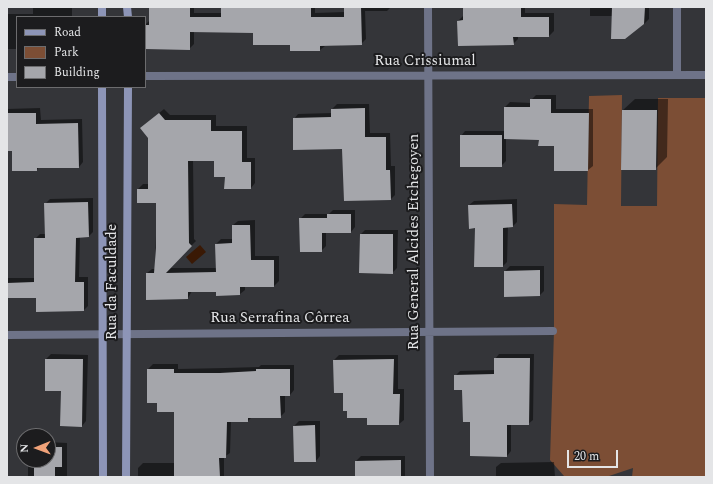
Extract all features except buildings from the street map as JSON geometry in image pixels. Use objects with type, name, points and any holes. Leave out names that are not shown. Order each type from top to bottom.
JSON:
[{"type":"street","name":"Rua General Alcides Etchegoyen","points":[[428,7],[430,477]]},
{"type":"street","points":[[676,7],[677,75]]},
{"type":"street","name":"Rua Crissiumal","points":[[146,76],[706,75]]},
{"type":"street","name":"Rua da Faculdade","points":[[102,88],[103,477]]},
{"type":"street","name":"Rua da Faculdade","points":[[126,477],[128,88]]},
{"type":"street","name":"Rua Serrafina Côrrea","points":[[7,335],[553,331]]},
{"type":"green space","points":[[622,95],[621,206],[657,206],[658,98],[706,98],[706,477],[632,477],[633,468],[606,477],[568,477],[564,476],[550,460],[554,331],[554,204],[587,205],[589,96]]},
{"type":"shaded area","points":[[200,245],[206,252],[192,264],[186,257]]}]
